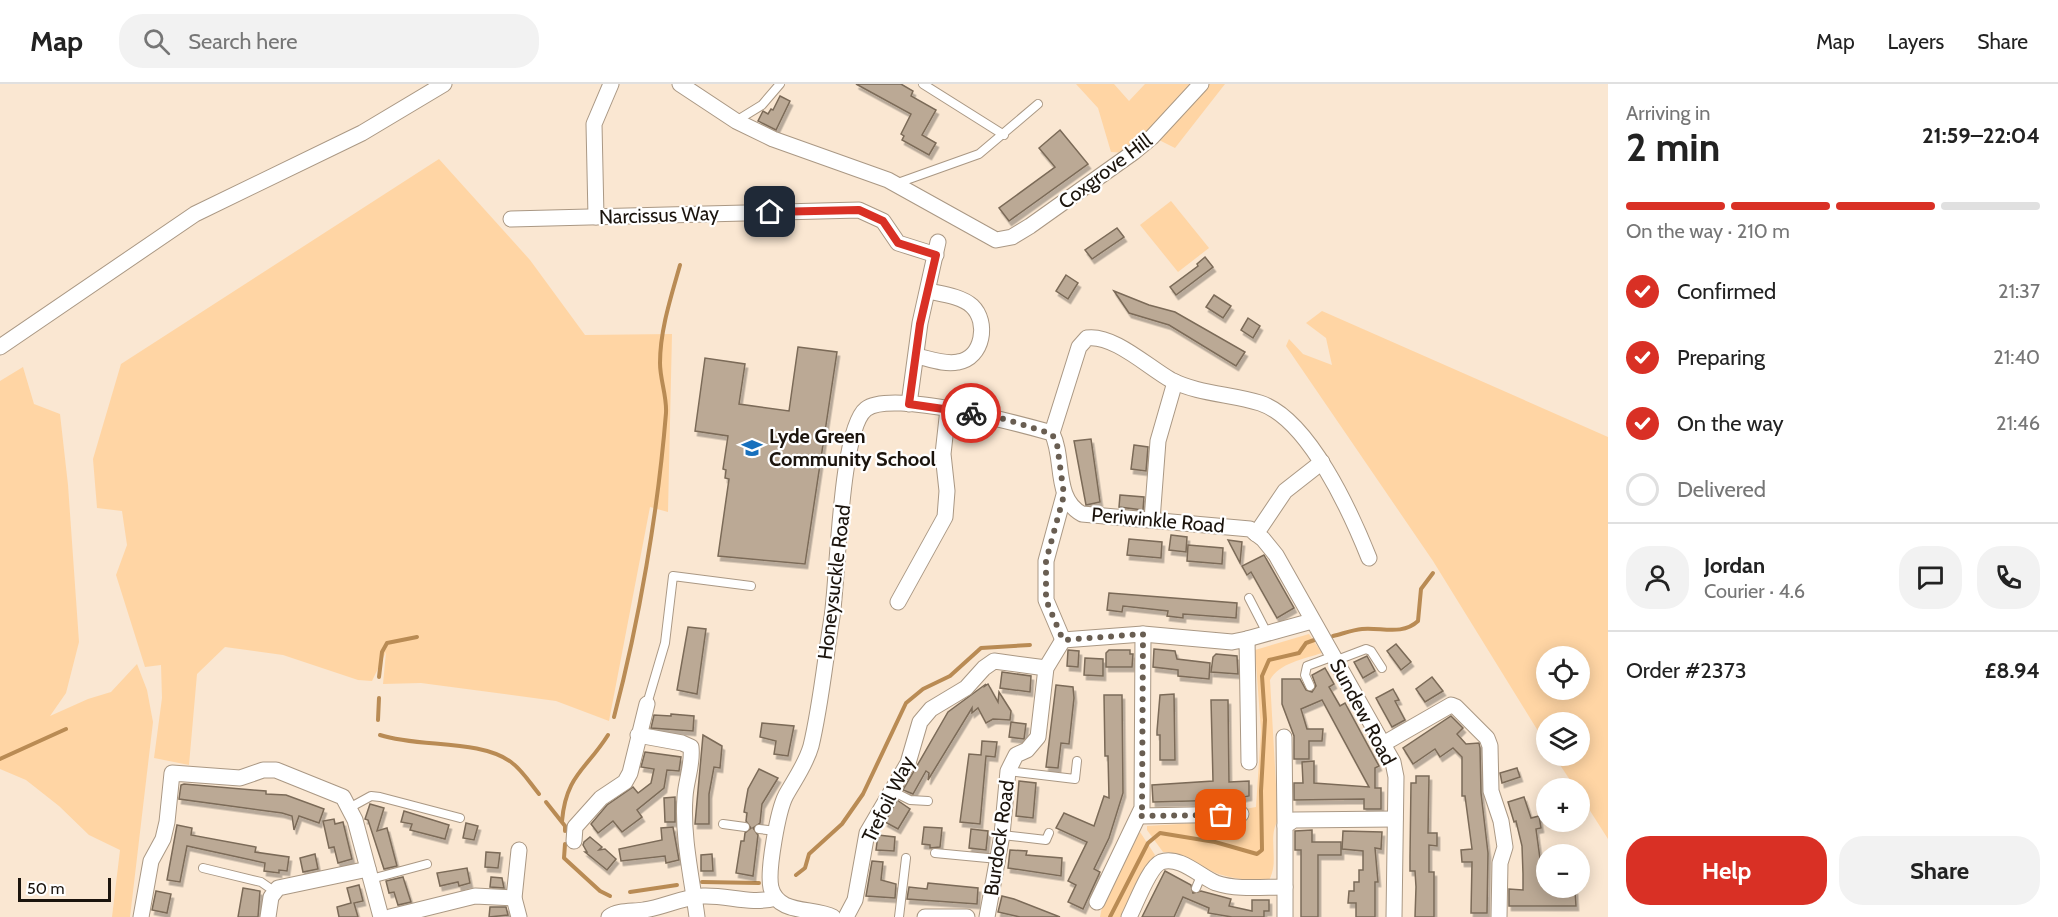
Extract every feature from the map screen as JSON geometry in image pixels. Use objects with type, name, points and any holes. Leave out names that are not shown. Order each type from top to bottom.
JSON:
[{"type":"street","points":[[0,347],[195,214],[362,134],[444,84]]},
{"type":"street","points":[[596,217],[594,124],[611,84]]},
{"type":"street","points":[[680,84],[736,121],[773,139],[895,184]]},
{"type":"street","name":"Coxgrove Hill","points":[[895,184],[996,240],[1012,237],[1134,152],[1152,137],[1201,84]]},
{"type":"street","name":"Narcissus Way","points":[[511,219],[859,210],[883,221],[898,243],[937,248],[928,291]]},
{"type":"street","points":[[917,356],[955,363],[965,361],[978,347],[981,336],[982,325],[973,307],[965,301],[928,291],[920,324],[909,404],[1005,419],[1052,434],[1073,361],[1087,338],[1098,336],[1113,342],[1174,382],[1264,404],[1281,415],[1322,462],[1354,519],[1369,558]]},
{"type":"street","points":[[1152,520],[1158,441],[1174,382]]},
{"type":"street","name":"Honeysuckle Road","points":[[776,898],[770,880],[776,831],[785,796],[810,749],[816,722],[833,607],[841,514],[852,436],[866,409],[876,404],[909,404]]},
{"type":"street","points":[[898,602],[945,518],[947,491],[943,454],[948,409]]},
{"type":"street","name":"Periwinkle Road","points":[[1052,434],[1057,444],[1064,495],[1073,509],[1082,514],[1250,529],[1256,534]]},
{"type":"street","points":[[1064,495],[1046,561],[1046,600],[1063,640],[1143,634],[1232,642],[1312,621],[1276,555],[1256,534],[1285,491],[1322,462]]},
{"type":"street","name":"Sundew Road","points":[[1312,621],[1393,762],[1396,777],[1394,917]]},
{"type":"street","points":[[1097,902],[1142,808],[1143,634]]},
{"type":"street","points":[[1247,639],[1249,762]]},
{"type":"street","name":"Burdock Road","points":[[987,917],[1002,835],[1008,771],[1016,755],[1027,750],[1038,736],[1046,668],[1050,657],[1063,640]]},
{"type":"street","name":"Trefoil Way","points":[[846,917],[855,900],[864,843],[908,763],[920,722],[931,709],[966,688],[984,668],[994,661],[1046,668]]},
{"type":"street","points":[[574,840],[575,827],[601,798],[625,782],[630,773],[647,704]]},
{"type":"street","points":[[1383,744],[1450,705],[1456,706],[1487,738],[1490,746],[1491,791],[1501,820],[1505,847],[1500,863],[1499,917]]},
{"type":"street","points":[[638,735],[682,742],[691,747],[692,759],[685,796],[697,917]]},
{"type":"street","points":[[1284,737],[1285,917]]},
{"type":"street","points":[[144,916],[151,861],[163,839],[167,822],[172,773],[240,778],[263,770],[276,771],[327,788],[344,797],[351,807],[381,917]]},
{"type":"street","points":[[1140,816],[1241,814]]},
{"type":"street","points":[[1285,826],[1294,820],[1395,819]]},
{"type":"street","points":[[519,850],[514,898],[519,917]]},
{"type":"street","points":[[1129,917],[1152,870],[1161,862],[1173,861],[1198,882],[1238,887],[1285,887]]},
{"type":"street","points":[[268,917],[274,891],[299,882],[369,874]]},
{"type":"street","points":[[390,917],[475,896],[514,898]]},
{"type":"street","points":[[609,917],[694,897],[721,896],[743,902],[763,902],[776,898],[788,907],[833,917]]},
{"type":"street","points":[[925,917],[963,917]]},
{"type":"lane","points":[[736,121],[762,105],[780,84]]},
{"type":"lane","points":[[923,84],[1004,135]]},
{"type":"lane","points":[[895,184],[979,154],[1038,104]]},
{"type":"lane","points":[[647,704],[665,643],[673,576],[751,585]]},
{"type":"lane","points":[[1249,598],[1267,633]]},
{"type":"lane","points":[[1310,686],[1305,675],[1306,666],[1366,649],[1371,651],[1382,668]]},
{"type":"lane","points":[[1008,771],[1075,778],[1077,761]]},
{"type":"lane","points":[[892,791],[910,800],[928,801]]},
{"type":"lane","points":[[351,807],[371,796],[460,818]]},
{"type":"lane","points":[[723,824],[745,827]]},
{"type":"lane","points":[[759,829],[776,831]]},
{"type":"lane","points":[[1002,835],[1046,840],[1048,833]]},
{"type":"lane","points":[[935,853],[998,860]]},
{"type":"lane","points":[[899,917],[906,858]]},
{"type":"lane","points":[[369,874],[427,864]]},
{"type":"lane","points":[[203,868],[261,882],[274,891]]},
{"type":"shaded area","points":[[1076,84],[1114,84],[1129,101],[1145,84],[1225,84],[1175,148],[1147,134],[1127,153],[1111,152],[1098,108]]},
{"type":"shaded area","points":[[439,159],[530,260],[585,335],[672,334],[668,512],[650,507],[609,721],[556,701],[421,683],[383,684],[386,652],[372,681],[358,680],[283,655],[225,647],[197,674],[189,765],[154,758],[162,698],[161,665],[145,667],[116,575],[127,545],[122,511],[97,508],[93,459],[121,364]]},
{"type":"shaded area","points":[[1171,201],[1209,248],[1178,272],[1140,225]]},
{"type":"shaded area","points":[[1322,311],[1608,437],[1608,839],[1590,811],[1590,778],[1569,778],[1561,766],[1590,766],[1590,712],[1536,712],[1536,728],[1433,561],[1286,346],[1289,339],[1303,354],[1332,365],[1326,338],[1306,323]]},
{"type":"shaded area","points":[[23,367],[34,404],[60,414],[68,485],[79,642],[66,693],[50,716],[88,699],[111,692],[137,664],[147,690],[153,722],[130,917],[112,917],[120,850],[89,835],[59,806],[26,780],[0,769],[0,381]]},
{"type":"shaded area","points":[[1309,634],[1322,653],[1279,669],[1270,680],[1278,820],[1274,834],[1274,866],[1269,880],[1242,879],[1222,875],[1177,854],[1163,852],[1147,830],[1147,826],[1245,820],[1245,809],[1256,807],[1261,731],[1255,650]]},
{"type":"shaded area","points":[[1140,832],[1155,855],[1122,917],[1100,917],[1102,907]]},
{"type":"building","points":[[856,84],[901,84],[913,91],[911,96],[936,110],[922,135],[936,143],[929,155],[902,140],[904,136],[901,134],[911,114]]},
{"type":"building","points":[[780,96],[790,101],[776,130],[758,121],[763,111],[768,114],[771,109],[773,110]]},
{"type":"building","points":[[1060,130],[1088,164],[1009,221],[999,208],[1055,167],[1039,148]]},
{"type":"building","points":[[1117,228],[1124,237],[1092,259],[1085,250]]},
{"type":"building","points":[[1205,257],[1213,267],[1176,295],[1170,287],[1198,266],[1197,264]]},
{"type":"building","points":[[1066,275],[1078,283],[1068,299],[1056,291]]},
{"type":"building","points":[[1114,291],[1149,305],[1175,312],[1245,352],[1236,366],[1169,325],[1129,313]]},
{"type":"building","points":[[1214,295],[1231,306],[1223,318],[1206,307]]},
{"type":"building","points":[[1248,318],[1260,326],[1253,338],[1241,330]]},
{"type":"building","points":[[798,347],[837,352],[805,564],[718,556],[729,479],[725,478],[726,470],[723,469],[728,436],[695,431],[705,358],[745,364],[739,404],[789,411]]},
{"type":"building","points":[[1091,439],[1100,502],[1086,505],[1074,441]]},
{"type":"building","points":[[1134,445],[1148,447],[1146,471],[1131,469]]},
{"type":"building","points":[[1120,495],[1144,497],[1143,510],[1119,507]]},
{"type":"building","points":[[1171,535],[1187,537],[1186,552],[1169,550]]},
{"type":"building","points":[[1129,539],[1162,542],[1161,558],[1127,555]]},
{"type":"building","points":[[1228,540],[1242,542],[1240,563]]},
{"type":"building","points":[[1188,545],[1223,548],[1222,564],[1187,561]]},
{"type":"building","points":[[1264,555],[1294,608],[1277,618],[1251,572],[1247,575],[1242,566]]},
{"type":"building","points":[[1109,593],[1237,603],[1236,618],[1183,614],[1183,618],[1167,616],[1168,611],[1123,606],[1122,612],[1107,610]]},
{"type":"building","points":[[688,627],[706,629],[697,694],[677,690]]},
{"type":"building","points":[[1396,644],[1411,662],[1401,670],[1387,651]]},
{"type":"building","points":[[1154,649],[1175,651],[1177,659],[1210,663],[1209,679],[1178,676],[1178,670],[1153,667]]},
{"type":"building","points":[[1068,650],[1079,651],[1078,667],[1067,666]]},
{"type":"building","points":[[1109,650],[1130,650],[1130,654],[1133,654],[1132,667],[1106,667],[1106,653]]},
{"type":"building","points":[[1216,654],[1237,656],[1238,674],[1211,672],[1213,657]]},
{"type":"building","points":[[1367,656],[1375,671],[1363,678],[1354,662]]},
{"type":"building","points":[[1085,658],[1103,659],[1103,676],[1084,675]]},
{"type":"building","points":[[1325,668],[1334,684],[1329,687],[1340,706],[1345,703],[1379,766],[1375,768],[1375,788],[1381,788],[1381,809],[1364,809],[1364,799],[1294,800],[1294,783],[1303,783],[1302,762],[1314,761],[1314,783],[1369,787],[1322,700],[1301,709],[1307,729],[1323,729],[1322,741],[1309,741],[1309,759],[1294,759],[1294,736],[1282,704],[1282,679],[1300,679],[1306,690],[1312,692],[1316,686],[1312,675]]},
{"type":"building","points":[[1002,672],[1031,676],[1030,692],[1000,688]]},
{"type":"building","points":[[1432,677],[1443,691],[1425,702],[1416,689]]},
{"type":"building","points":[[986,684],[985,686],[988,684],[998,702],[999,692],[1011,711],[1010,720],[993,719],[986,723],[978,708],[972,713],[972,708],[928,780],[929,773],[926,771],[913,794],[903,790],[948,712]]},
{"type":"building","points":[[1056,685],[1073,687],[1074,698],[1069,744],[1061,743],[1058,768],[1046,767]]},
{"type":"building","points":[[1393,689],[1399,700],[1395,701],[1405,720],[1392,727],[1376,698]]},
{"type":"building","points":[[1174,694],[1175,760],[1160,760],[1160,735],[1157,735],[1157,731],[1160,695]]},
{"type":"building","points":[[1104,695],[1122,695],[1123,793],[1109,838],[1094,869],[1100,872],[1083,909],[1068,902],[1076,885],[1068,881],[1087,842],[1056,828],[1064,813],[1094,826],[1104,796],[1109,798],[1108,756],[1105,756]]},
{"type":"building","points":[[1211,700],[1228,700],[1229,782],[1249,781],[1249,796],[1229,800],[1153,802],[1152,785],[1213,781]]},
{"type":"building","points":[[671,714],[694,716],[693,731],[651,728],[654,715],[671,716]]},
{"type":"building","points":[[1451,716],[1463,728],[1457,734],[1466,744],[1479,743],[1480,748],[1481,793],[1488,853],[1487,913],[1471,913],[1472,862],[1462,862],[1461,850],[1472,849],[1465,796],[1462,796],[1462,757],[1453,748],[1440,757],[1435,749],[1413,764],[1403,748]]},
{"type":"building","points":[[1011,722],[1026,724],[1024,739],[1009,737]]},
{"type":"building","points":[[762,723],[794,726],[788,756],[774,754],[776,741],[760,737]]},
{"type":"building","points":[[703,735],[722,746],[720,768],[714,767],[709,794],[709,824],[695,824]]},
{"type":"building","points":[[982,741],[997,742],[995,757],[986,756],[980,824],[960,822],[969,754],[981,755]]},
{"type":"building","points":[[645,752],[681,757],[679,771],[667,770],[664,788],[637,810],[642,817],[622,832],[613,821],[598,833],[591,824],[607,805],[633,787],[638,793],[651,783],[654,769],[641,767]]},
{"type":"building","points":[[1517,768],[1520,777],[1502,783],[1500,773]]},
{"type":"building","points":[[759,769],[778,778],[762,804],[760,823],[753,828],[758,835],[753,876],[736,873],[741,841],[744,841],[745,833],[751,828],[746,821],[747,813],[744,812],[748,789]]},
{"type":"building","points":[[1416,776],[1429,776],[1428,833],[1437,833],[1437,846],[1429,845],[1429,872],[1434,872],[1434,917],[1415,917],[1415,871],[1410,871],[1410,857],[1411,783],[1416,783]]},
{"type":"building","points":[[1019,781],[1036,783],[1033,818],[1016,816]]},
{"type":"building","points":[[181,785],[266,791],[266,794],[286,795],[324,809],[319,823],[299,816],[294,830],[292,816],[282,813],[179,799]]},
{"type":"building","points":[[675,797],[675,822],[665,822],[664,798]]},
{"type":"building","points":[[1524,797],[1531,818],[1536,817],[1538,844],[1536,844],[1536,898],[1576,898],[1576,906],[1509,906],[1509,889],[1523,890],[1523,874],[1522,846],[1516,821],[1514,822],[1508,802]]},
{"type":"building","points":[[897,800],[910,809],[898,829],[885,822]]},
{"type":"building","points":[[370,804],[384,808],[377,831],[387,828],[397,866],[384,869],[368,820],[365,819]]},
{"type":"building","points":[[404,811],[449,825],[445,839],[410,830],[412,824],[401,822]]},
{"type":"building","points":[[334,819],[335,824],[343,822],[352,859],[338,863],[334,847],[329,848],[323,821]]},
{"type":"building","points":[[466,823],[478,826],[474,840],[463,838]]},
{"type":"building","points":[[177,825],[192,828],[191,835],[256,847],[255,852],[289,857],[287,871],[279,870],[279,873],[264,871],[265,863],[187,846],[180,882],[167,880]]},
{"type":"building","points":[[673,827],[679,860],[666,863],[665,856],[621,861],[619,849],[662,840],[661,828]]},
{"type":"building","points":[[924,827],[942,828],[940,847],[930,848],[930,845],[922,844]]},
{"type":"building","points":[[971,829],[988,831],[986,850],[969,848]]},
{"type":"building","points":[[1312,830],[1312,842],[1341,842],[1341,855],[1318,855],[1318,917],[1301,917],[1301,850],[1295,850],[1295,831]]},
{"type":"building","points":[[1343,831],[1382,832],[1381,849],[1375,848],[1378,882],[1375,882],[1375,917],[1356,917],[1356,903],[1348,903],[1349,891],[1354,891],[1354,882],[1359,882],[1359,870],[1363,870],[1363,851],[1342,849]]},
{"type":"building","points":[[878,835],[895,837],[894,851],[876,850]]},
{"type":"building","points":[[590,837],[602,847],[599,850],[605,849],[616,859],[607,870],[585,852],[587,852],[583,845],[584,842]]},
{"type":"building","points":[[1010,850],[1027,851],[1026,855],[1062,858],[1061,876],[1008,868]]},
{"type":"building","points":[[486,852],[500,853],[498,868],[485,867]]},
{"type":"building","points":[[315,854],[318,869],[303,872],[300,858]]},
{"type":"building","points":[[712,854],[713,871],[701,871],[701,855]]},
{"type":"building","points":[[872,861],[883,862],[881,880],[896,884],[895,898],[866,896]]},
{"type":"building","points":[[467,868],[470,883],[459,886],[458,882],[440,886],[437,873]]},
{"type":"building","points":[[1165,871],[1191,885],[1193,893],[1201,891],[1231,899],[1229,906],[1252,911],[1252,900],[1269,900],[1269,911],[1264,911],[1264,917],[1232,917],[1208,913],[1209,908],[1183,897],[1174,917],[1142,917]]},
{"type":"building","points":[[403,877],[411,902],[398,905],[394,892],[389,893],[386,881]]},
{"type":"building","points":[[491,877],[502,878],[504,888],[490,887]]},
{"type":"building","points":[[928,883],[978,888],[977,904],[907,899],[909,887],[927,889]]},
{"type":"building","points":[[359,885],[363,901],[354,903],[358,917],[339,917],[337,907],[351,903],[347,888]]},
{"type":"building","points":[[243,888],[260,891],[258,917],[238,917]]},
{"type":"building","points":[[156,891],[171,894],[167,913],[152,910]]},
{"type":"building","points":[[1002,896],[1060,917],[1020,917],[998,912]]},
{"type":"building","points":[[490,907],[506,907],[508,915],[489,917]]},
{"type":"waterway","points":[[614,717],[632,643],[653,527],[666,413],[660,351],[680,265]]},
{"type":"waterway","points":[[1333,636],[1362,629],[1398,630],[1412,626],[1418,621],[1421,589],[1433,573]]},
{"type":"waterway","points":[[379,677],[382,652],[387,643],[417,637]]},
{"type":"waterway","points":[[1110,917],[1148,843],[1160,833],[1215,842],[1257,854],[1262,850],[1261,791],[1265,720],[1262,676],[1269,660],[1299,653],[1306,643],[1317,639]]},
{"type":"waterway","points":[[796,875],[805,868],[809,854],[842,824],[863,794],[906,703],[923,689],[950,676],[981,648],[1030,645]]},
{"type":"waterway","points":[[378,720],[379,698]]},
{"type":"waterway","points":[[0,759],[66,729]]},
{"type":"waterway","points":[[380,735],[466,747],[498,755],[515,765],[539,794]]},
{"type":"waterway","points":[[562,821],[564,806],[573,783],[608,735]]},
{"type":"waterway","points":[[546,802],[565,826],[565,831]]},
{"type":"waterway","points":[[565,844],[564,858],[600,891],[610,896]]},
{"type":"waterway","points":[[702,882],[759,883]]},
{"type":"waterway","points":[[630,892],[677,885]]},
{"type":"way so far","points":[[971,413],[1005,419],[1052,434],[1057,444],[1064,495],[1046,561],[1046,600],[1063,640],[1092,636],[1143,634],[1142,808],[1140,816],[1221,815]]},
{"type":"place","name":"Lyde Green Community School","points":[[752,448]]},
{"type":"route","points":[[770,212],[859,210],[883,221],[898,243],[936,255],[920,324],[909,404],[971,413]]}]
